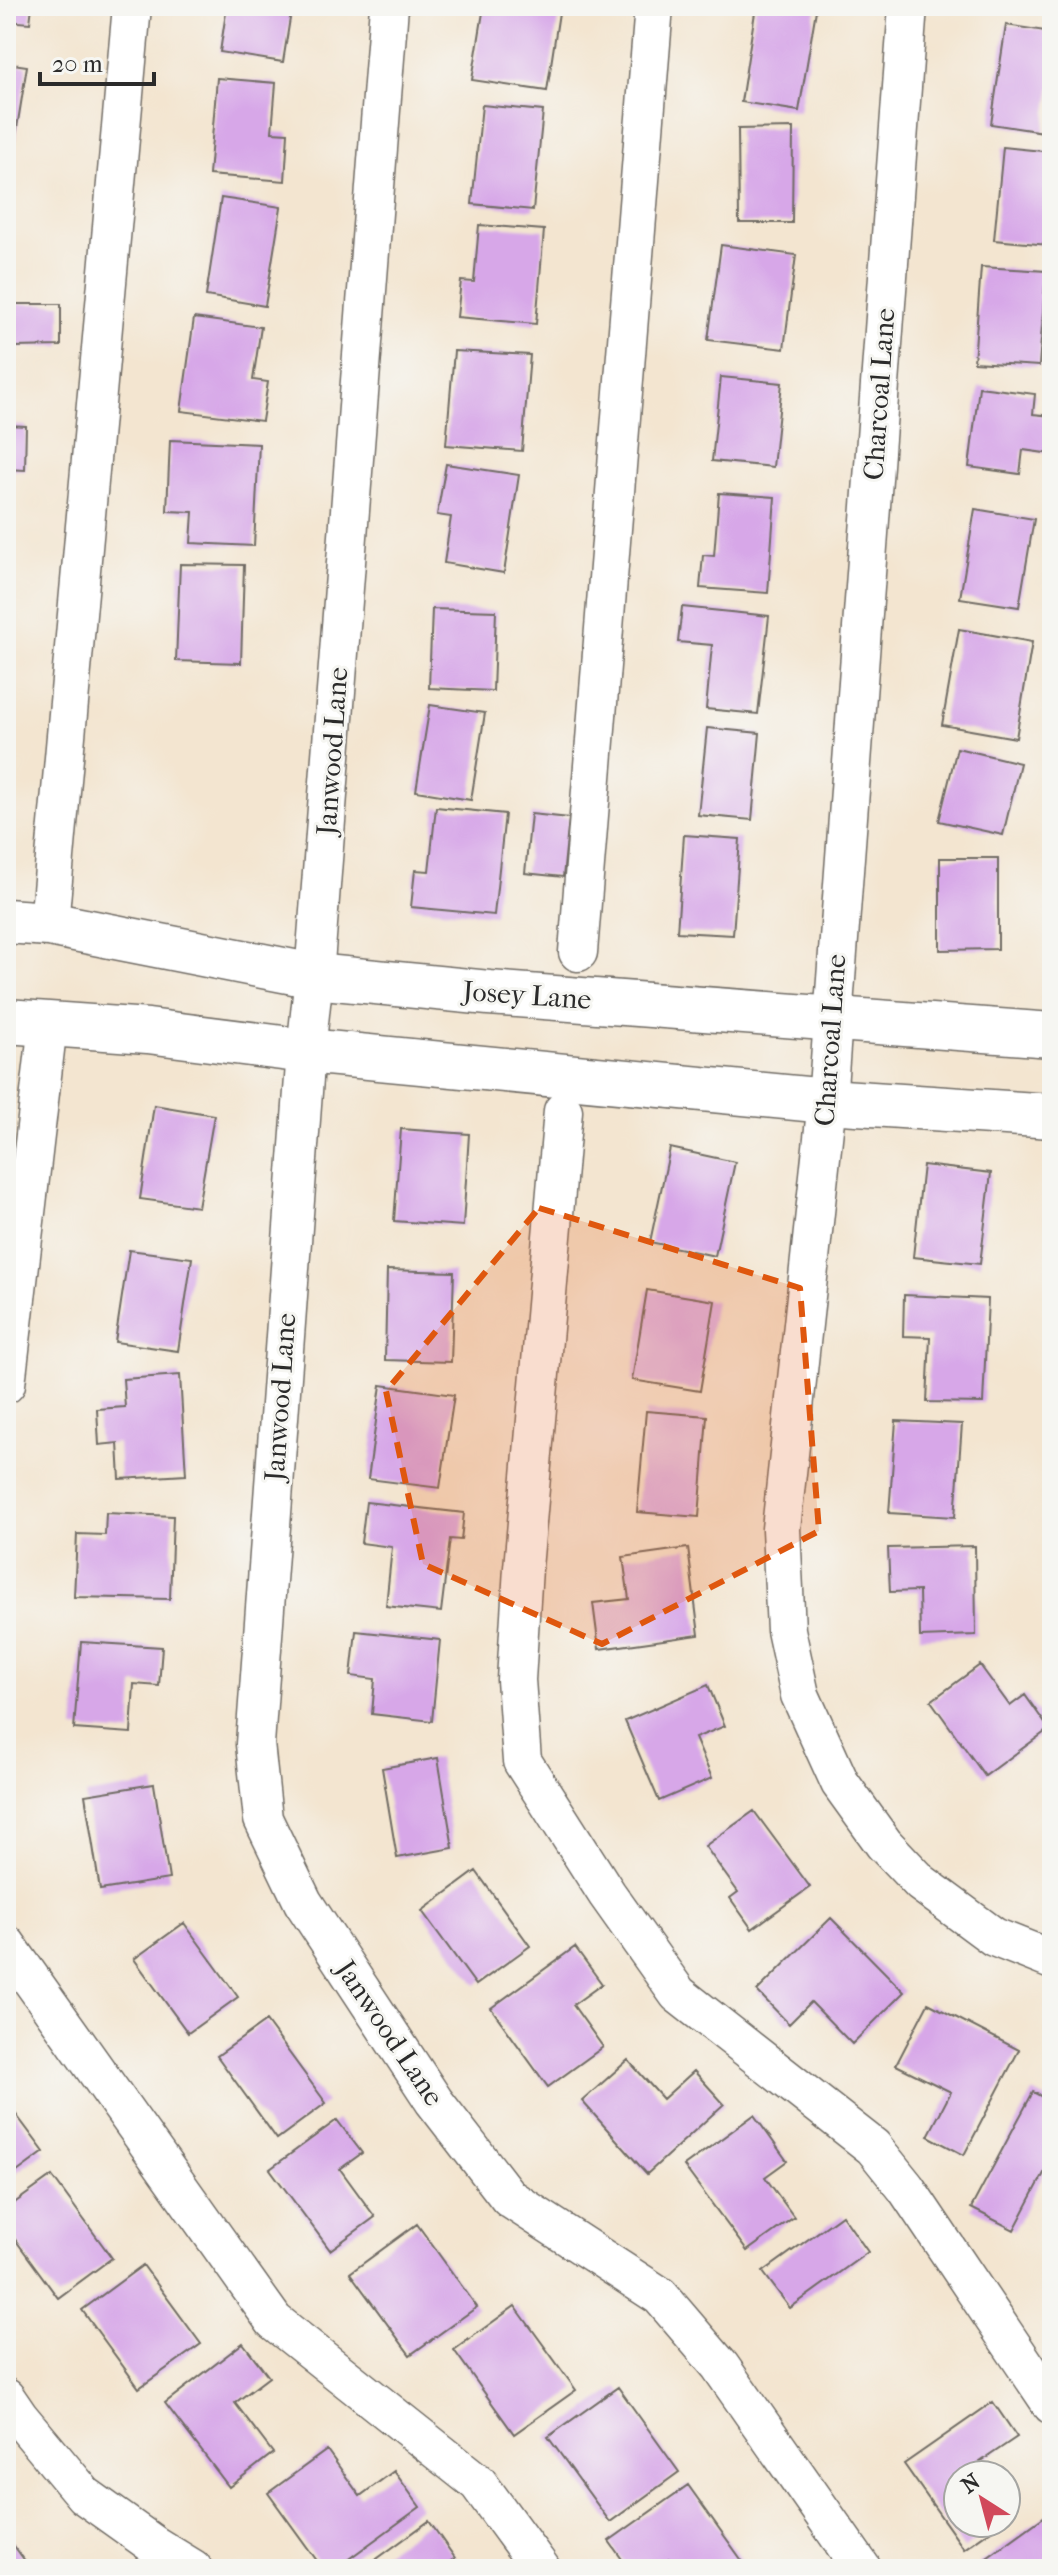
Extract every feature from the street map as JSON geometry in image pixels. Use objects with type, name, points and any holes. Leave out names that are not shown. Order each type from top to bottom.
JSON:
[{"type":"main road","name":"Josey Lane","points":[[6,921],[49,924],[314,976],[489,993],[1052,1035]]},
{"type":"main road","points":[[27,1022],[148,1031],[306,1051],[827,1101],[1052,1116]]},
{"type":"street","points":[[49,924],[132,6]]},
{"type":"street","name":"Janwood Lane","points":[[389,6],[306,1051],[255,1744],[263,1819],[303,1902],[434,2101],[509,2198],[660,2296],[720,2366],[862,2569]]},
{"type":"street","points":[[578,952],[654,6]]},
{"type":"street","name":"Charcoal Lane","points":[[908,6],[827,1101],[781,1529],[786,1630],[800,1695],[840,1783],[884,1844],[921,1883],[994,1937],[1052,1960]]},
{"type":"street","points":[[6,1384],[27,1022]]},
{"type":"street","points":[[563,1111],[522,1582],[516,1680],[522,1761],[607,1894],[678,1994],[873,2147],[906,2188],[1052,2405]]},
{"type":"street","points":[[6,1944],[274,2321],[478,2483],[541,2569]]},
{"type":"street","points":[[6,2398],[84,2495],[193,2569]]},
{"type":"highlighted area","points":[[539,1208],[800,1288],[819,1531],[602,1644],[423,1564],[386,1391]]},
{"type":"building","points":[[6,6],[32,6],[30,23],[6,21]]},
{"type":"building","points":[[227,6],[292,6],[283,62],[220,52]]},
{"type":"building","points":[[484,6],[560,6],[547,91],[472,80]]},
{"type":"building","points":[[756,6],[816,10],[799,111],[741,102]]},
{"type":"building","points":[[1006,25],[1052,32],[1052,76],[1044,132],[991,124]]},
{"type":"building","points":[[6,63],[27,66],[12,159],[6,158]]},
{"type":"building","points":[[217,78],[276,83],[272,132],[288,133],[285,181],[209,175]]},
{"type":"building","points":[[482,105],[543,111],[533,210],[472,204]]},
{"type":"building","points":[[793,128],[792,223],[739,223],[738,129]]},
{"type":"building","points":[[1003,147],[1052,152],[1049,245],[994,240]]},
{"type":"building","points":[[6,182],[12,183],[8,215],[6,215]]},
{"type":"building","points":[[221,198],[281,207],[265,306],[206,296]]},
{"type":"building","points":[[479,225],[544,230],[536,324],[457,317],[461,281],[474,282]]},
{"type":"building","points":[[721,245],[796,255],[784,349],[708,340]]},
{"type":"building","points":[[981,267],[1046,271],[1039,366],[974,362]]},
{"type":"building","points":[[15,304],[61,304],[61,346],[15,347]]},
{"type":"building","points":[[194,318],[261,327],[253,380],[268,382],[262,421],[181,411]]},
{"type":"building","points":[[454,351],[530,355],[522,451],[446,445]]},
{"type":"building","points":[[721,377],[782,383],[773,467],[712,461]]},
{"type":"building","points":[[979,387],[1035,394],[1033,414],[1052,416],[1052,454],[1023,450],[1020,474],[969,467]]},
{"type":"building","points":[[6,425],[26,426],[25,470],[6,469]]},
{"type":"building","points":[[170,440],[259,444],[254,546],[191,543],[193,512],[167,511]]},
{"type":"building","points":[[446,464],[519,475],[504,573],[444,563],[451,517],[437,515]]},
{"type":"building","points":[[719,493],[775,497],[768,593],[700,588],[703,555],[714,556]]},
{"type":"building","points":[[975,509],[1034,519],[1019,607],[960,598]]},
{"type":"building","points":[[180,564],[244,565],[241,663],[176,661]]},
{"type":"building","points":[[682,607],[769,616],[758,714],[706,709],[712,645],[678,642]]},
{"type":"building","points":[[432,609],[496,611],[493,691],[429,688]]},
{"type":"building","points":[[959,629],[1032,642],[1016,738],[942,725]]},
{"type":"building","points":[[430,705],[485,713],[471,800],[416,791]]},
{"type":"building","points":[[707,728],[760,733],[752,820],[698,815]]},
{"type":"building","points":[[957,748],[1020,763],[1003,835],[939,821]]},
{"type":"building","points":[[436,807],[505,814],[494,915],[411,907],[415,870],[429,871]]},
{"type":"building","points":[[531,814],[569,818],[563,877],[525,873]]},
{"type":"building","points":[[684,835],[740,839],[733,935],[677,932]]},
{"type":"building","points":[[940,858],[998,858],[998,949],[940,950]]},
{"type":"building","points":[[154,1105],[214,1115],[198,1207],[140,1199]]},
{"type":"building","points":[[401,1129],[469,1134],[463,1226],[394,1221]]},
{"type":"building","points":[[670,1148],[735,1162],[715,1256],[650,1242]]},
{"type":"building","points":[[923,1165],[991,1173],[980,1264],[913,1257]]},
{"type":"building","points":[[129,1250],[192,1258],[178,1351],[115,1342]]},
{"type":"building","points":[[387,1270],[454,1272],[451,1362],[385,1360]]},
{"type":"building","points":[[647,1290],[715,1301],[700,1391],[632,1380]]},
{"type":"building","points":[[904,1295],[988,1299],[983,1403],[927,1402],[930,1337],[903,1336]]},
{"type":"building","points":[[180,1375],[186,1475],[120,1479],[118,1443],[99,1445],[97,1409],[125,1407],[123,1379]]},
{"type":"building","points":[[381,1385],[454,1395],[440,1488],[368,1479]]},
{"type":"building","points":[[646,1411],[707,1416],[699,1517],[637,1512]]},
{"type":"building","points":[[896,1421],[962,1424],[955,1517],[889,1513]]},
{"type":"building","points":[[366,1502],[464,1513],[461,1540],[450,1539],[441,1612],[386,1606],[392,1547],[361,1543]]},
{"type":"building","points":[[106,1513],[173,1516],[170,1599],[74,1597],[77,1534],[105,1535]]},
{"type":"building","points":[[975,1546],[976,1635],[920,1637],[919,1591],[890,1592],[888,1548]]},
{"type":"building","points":[[688,1548],[699,1635],[599,1649],[593,1603],[629,1599],[623,1557]]},
{"type":"building","points":[[356,1631],[440,1640],[432,1721],[372,1714],[375,1679],[351,1676]]},
{"type":"building","points":[[81,1642],[162,1647],[159,1686],[134,1684],[131,1733],[74,1729]]},
{"type":"building","points":[[980,1665],[1010,1706],[1025,1695],[1049,1729],[985,1776],[931,1701]]},
{"type":"building","points":[[708,1685],[725,1726],[695,1738],[712,1778],[659,1801],[625,1721]]},
{"type":"building","points":[[438,1758],[453,1848],[397,1858],[382,1768]]},
{"type":"building","points":[[154,1784],[169,1879],[100,1890],[85,1795]]},
{"type":"building","points":[[754,1811],[810,1887],[752,1929],[730,1898],[738,1892],[705,1846]]},
{"type":"building","points":[[476,1871],[530,1946],[476,1985],[422,1911]]},
{"type":"building","points":[[831,1918],[904,1992],[852,2044],[811,2002],[789,2024],[757,1991]]},
{"type":"building","points":[[184,1923],[238,1997],[188,2033],[134,1959]]},
{"type":"building","points":[[575,1947],[602,1984],[573,2005],[603,2047],[548,2087],[491,2008]]},
{"type":"building","points":[[928,2003],[1019,2050],[964,2155],[928,2136],[951,2092],[896,2065]]},
{"type":"building","points":[[266,2021],[326,2103],[277,2139],[217,2056]]},
{"type":"building","points":[[628,2060],[663,2099],[694,2071],[724,2104],[647,2174],[582,2101]]},
{"type":"building","points":[[1033,2092],[1052,2102],[1052,2158],[1014,2230],[971,2208]]},
{"type":"building","points":[[6,2101],[44,2152],[6,2180]]},
{"type":"building","points":[[754,2115],[787,2161],[765,2177],[794,2217],[747,2251],[684,2166]]},
{"type":"building","points":[[337,2120],[362,2153],[340,2169],[375,2217],[330,2250],[270,2169]]},
{"type":"building","points":[[52,2176],[112,2258],[58,2298],[6,2227],[6,2209]]},
{"type":"building","points":[[842,2215],[868,2252],[790,2308],[763,2272]]},
{"type":"building","points":[[417,2224],[477,2307],[410,2355],[350,2273]]},
{"type":"building","points":[[143,2265],[201,2344],[139,2388],[82,2310]]},
{"type":"building","points":[[515,2306],[576,2390],[514,2434],[454,2350]]},
{"type":"building","points":[[243,2343],[269,2377],[235,2403],[273,2453],[229,2487],[165,2403]]},
{"type":"building","points":[[618,2387],[679,2472],[610,2522],[548,2437]]},
{"type":"building","points":[[993,2402],[1017,2437],[984,2459],[942,2459],[942,2518],[904,2464]]},
{"type":"building","points":[[327,2450],[360,2496],[394,2471],[420,2507],[335,2569],[323,2569],[268,2493]]},
{"type":"building","points":[[688,2485],[748,2569],[676,2569],[669,2559],[654,2569],[629,2569],[609,2541]]},
{"type":"building","points":[[1052,2511],[1052,2569],[985,2569],[980,2563],[1013,2539],[1022,2539],[1022,2533]]},
{"type":"building","points":[[429,2521],[455,2558],[440,2569],[363,2569]]},
{"type":"building","points":[[6,2535],[31,2569],[6,2569]]},
{"type":"building","points":[[957,2539],[978,2539],[964,2549]]}]
